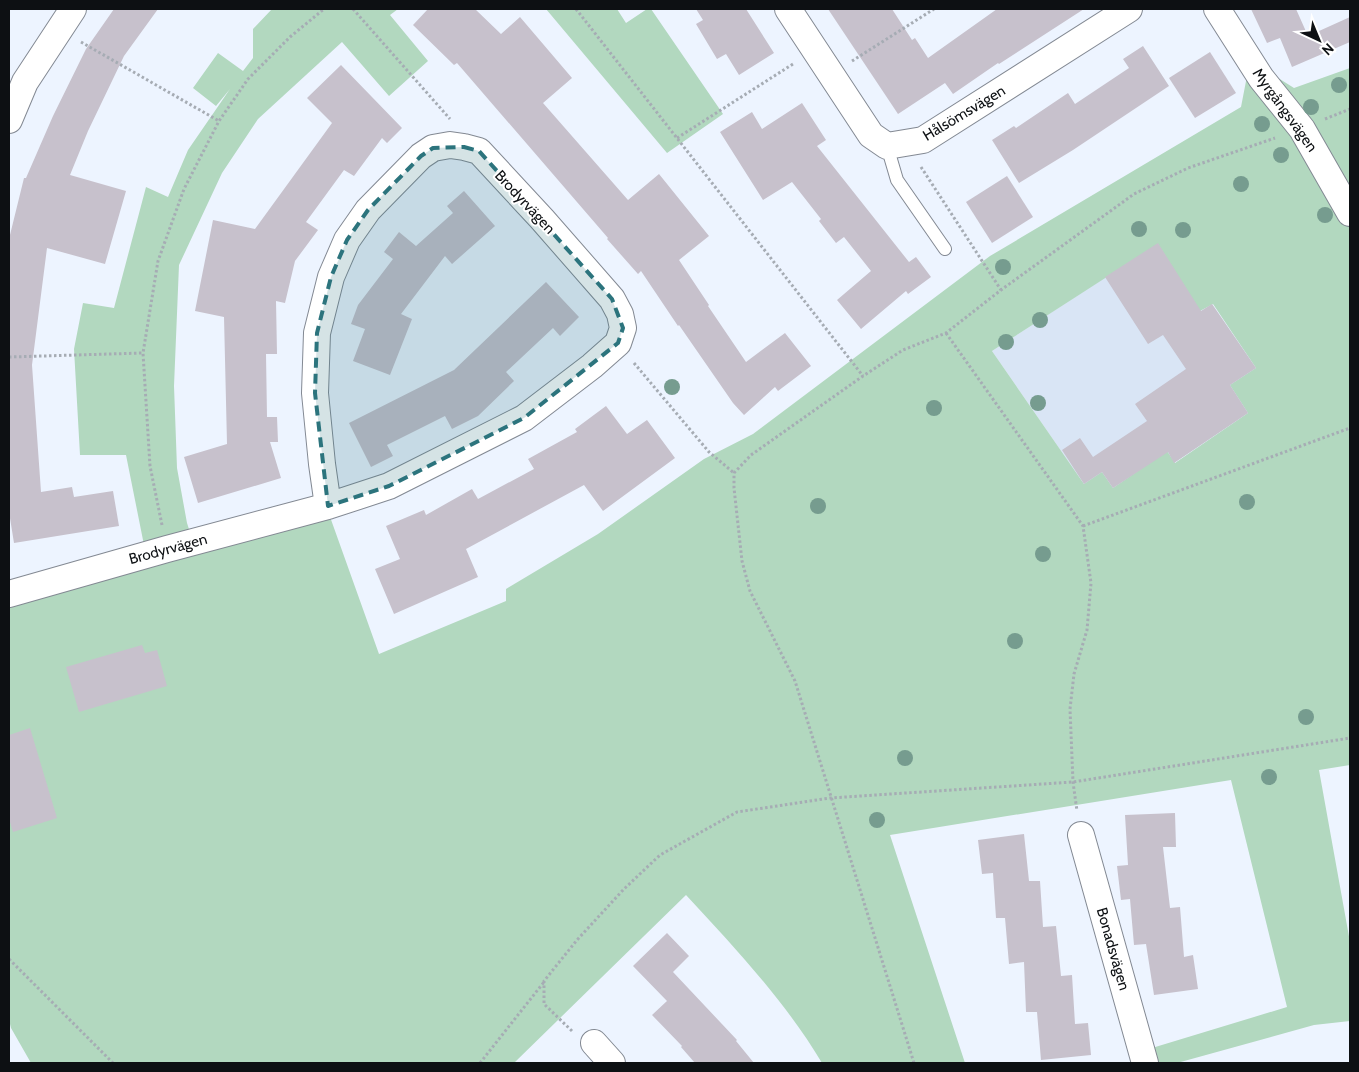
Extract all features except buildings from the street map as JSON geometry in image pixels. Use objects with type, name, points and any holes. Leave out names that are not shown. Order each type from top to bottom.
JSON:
[{"type":"street","points":[[788,9],[871,135],[897,145]]},
{"type":"street","name":"Hålsömsvägen","points":[[897,145],[923,140],[1129,9]]},
{"type":"street","name":"Myrgångsvägen","points":[[1217,9],[1261,78],[1302,129],[1350,213]]},
{"type":"street","points":[[9,120],[25,82],[66,19]]},
{"type":"street","points":[[328,506],[315,394],[317,333],[331,277],[347,240],[368,210],[420,156],[433,148],[450,145],[479,151]]},
{"type":"street","name":"Brodyrvägen","points":[[9,594],[167,548],[328,506],[389,486],[524,418],[592,366],[618,343],[623,328],[620,314],[612,299],[479,151]]},
{"type":"street","name":"Bonadsvägen","points":[[1081,835],[1145,1063]]},
{"type":"street","points":[[594,1044],[612,1063]]},
{"type":"lane","points":[[897,145],[897,180],[944,249]]},
{"type":"path","points":[[167,548],[150,466],[143,353],[158,261],[184,189],[219,121],[248,79],[290,37],[324,9]]},
{"type":"path","points":[[353,9],[479,151]]},
{"type":"path","points":[[576,9],[863,376]]},
{"type":"path","points":[[831,74],[934,9]]},
{"type":"path","points":[[66,19],[219,121]]},
{"type":"path","points":[[677,138],[814,50]]},
{"type":"path","points":[[914,1063],[795,681],[750,591],[742,561],[734,472],[751,455],[863,376],[903,350],[946,333],[1001,290],[1134,194],[1188,168],[1302,129],[1350,109]]},
{"type":"path","points":[[897,145],[1001,290]]},
{"type":"path","points":[[946,333],[1083,526],[1090,583],[1087,630],[1074,674],[1070,709],[1073,782],[1081,835]]},
{"type":"path","points":[[618,343],[710,452],[734,472]]},
{"type":"path","points":[[9,357],[143,353]]},
{"type":"path","points":[[1083,526],[1350,428]]},
{"type":"path","points":[[480,1063],[584,933],[624,889],[660,855],[737,812],[830,798],[1073,782],[1350,738]]},
{"type":"path","points":[[9,959],[113,1063]]},
{"type":"path","points":[[544,982],[544,1004],[568,1028],[594,1044]]},
{"type":"highlighted area","points":[[464,147],[479,151],[612,299],[623,328],[618,343],[524,418],[389,486],[328,506],[315,393],[317,333],[331,277],[347,240],[368,210],[421,156],[433,148]]},
{"type":"shaded area","points":[[1158,243],[1201,311],[1212,304],[1256,368],[1248,413],[1174,463],[1167,452],[1113,488],[1084,484],[992,351]]},
{"type":"green space","points":[[272,9],[398,9],[390,15],[428,61],[389,96],[342,42],[258,119],[222,173],[179,265],[174,386],[177,468],[187,523],[196,551],[329,514],[379,654],[506,601],[506,589],[598,534],[704,459],[753,434],[990,256],[1241,107],[1247,76],[1275,76],[1294,88],[1350,68],[1350,765],[1319,770],[1350,942],[1350,1021],[1314,1025],[1177,1063],[1157,1063],[1152,1048],[1287,1007],[1231,780],[890,835],[965,1063],[822,1063],[808,1040],[776,997],[741,955],[686,895],[514,1063],[31,1063],[11,1028],[9,1020],[9,608],[148,565],[126,455],[80,455],[74,349],[83,303],[114,308],[146,187],[168,197],[188,150],[230,89],[216,106],[193,88],[218,53],[243,71],[253,58],[253,29]],"holes":[[[1158,244],[1200,311],[1213,304],[1256,368],[1230,385],[1248,413],[1175,463],[1167,451],[1113,488],[1102,472],[1084,484],[992,351]]]},
{"type":"green space","points":[[546,9],[617,9],[626,23],[647,9],[651,9],[723,114],[667,153]]}]
